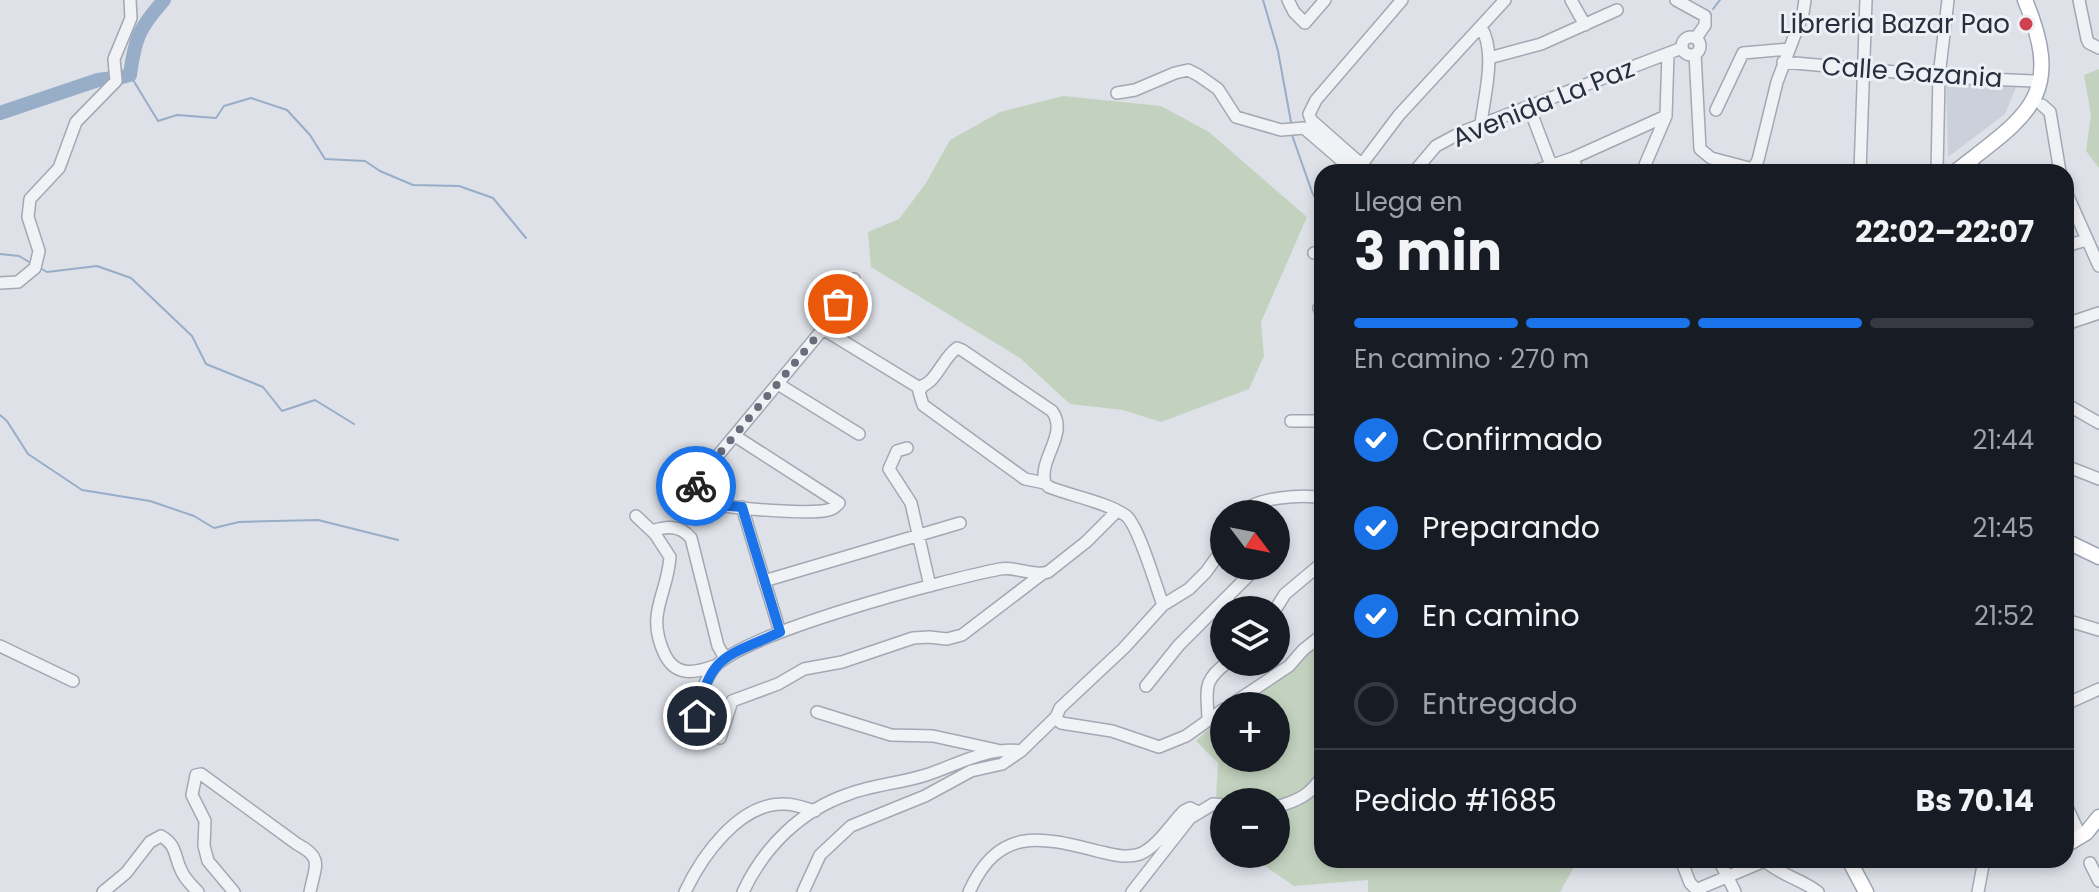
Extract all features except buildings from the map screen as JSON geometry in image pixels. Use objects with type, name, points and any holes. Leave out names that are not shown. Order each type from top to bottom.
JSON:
[{"type":"main road","points":[[1982,164],[2020,133],[2042,105],[2040,43],[2025,0]]},
{"type":"main road","points":[[1965,164],[2021,119],[2050,72],[2049,40],[2035,0]]},
{"type":"main road","points":[[2074,539],[2099,548]]},
{"type":"main road","points":[[2074,541],[2099,557]]},
{"type":"main road","points":[[2074,844],[2083,842],[2099,817]]},
{"type":"main road","points":[[2074,849],[2099,833]]},
{"type":"main road","points":[[1845,868],[1862,892]]},
{"type":"main road","points":[[1852,868],[1862,892]]},
{"type":"street","points":[[0,283],[18,282],[37,264],[39,251],[28,217],[30,199],[59,168],[76,122],[116,81],[114,59],[131,18],[130,0]]},
{"type":"street","points":[[1288,0],[1305,23],[1325,0]]},
{"type":"street","points":[[1357,164],[1311,120],[1311,106],[1402,0]]},
{"type":"street","points":[[1365,164],[1399,115],[1505,0]]},
{"type":"street","points":[[1571,0],[1585,25]]},
{"type":"street","points":[[1676,0],[1705,16],[1705,25],[1696,38]]},
{"type":"street","points":[[1750,164],[1783,62],[1802,19],[1805,0]]},
{"type":"street","points":[[1860,164],[1866,0]]},
{"type":"street","points":[[1937,164],[1939,76],[1948,0]]},
{"type":"street","points":[[2079,0],[2087,39],[2099,48]]},
{"type":"street","points":[[1489,58],[1541,44],[1617,10]]},
{"type":"street","points":[[1481,27],[1489,58],[1481,124]]},
{"type":"street","points":[[1695,54],[1688,54],[1682,48],[1686,38],[1696,38]]},
{"type":"street","points":[[1696,38],[1700,45],[1695,54],[1700,149],[1711,158],[1730,164]]},
{"type":"street","name":"Avenida La Paz","points":[[1421,164],[1436,146],[1481,124],[1682,48]]},
{"type":"street","points":[[1716,110],[1743,53],[1789,49]]},
{"type":"street","points":[[1645,164],[1666,116],[1668,54]]},
{"type":"street","name":"Calle Gazania","points":[[1783,62],[2035,81],[2043,86]]},
{"type":"street","points":[[1117,93],[1135,90],[1175,73],[1192,71],[1218,89],[1236,117],[1281,130],[1304,128],[1355,164]]},
{"type":"street","points":[[2042,105],[2050,112],[2059,164]]},
{"type":"street","points":[[1529,107],[1551,164]]},
{"type":"street","points":[[1554,164],[1666,116]]},
{"type":"street","points":[[1573,158],[1575,164]]},
{"type":"street","points":[[2074,211],[2099,266]]},
{"type":"street","points":[[2074,244],[2086,240]]},
{"type":"street","points":[[735,436],[839,503],[832,509],[815,512],[702,503],[695,499],[694,494],[700,477],[823,329],[854,279]]},
{"type":"street","points":[[2074,321],[2099,313]]},
{"type":"street","points":[[823,329],[912,384],[922,387]]},
{"type":"street","points":[[1045,483],[1044,469],[1058,431],[1058,422],[1052,411],[957,348],[919,392],[923,405],[1025,479],[1045,483],[1117,511],[1132,521],[1163,605]]},
{"type":"street","points":[[778,384],[859,434]]},
{"type":"street","points":[[2074,409],[2099,423]]},
{"type":"street","points":[[1291,421],[1314,421]]},
{"type":"street","points":[[907,448],[897,451],[889,469],[911,503],[930,586]]},
{"type":"street","points":[[2074,469],[2099,479]]},
{"type":"street","points":[[1268,500],[1306,494],[1314,496]]},
{"type":"street","points":[[742,507],[780,632]]},
{"type":"street","points":[[720,738],[732,701],[778,684],[804,669],[842,662],[913,638],[947,639],[962,635],[1086,542],[1117,511]]},
{"type":"street","points":[[636,516],[665,546],[670,557],[655,625],[667,659],[673,668],[688,672],[715,666]]},
{"type":"street","points":[[764,581],[960,523]]},
{"type":"street","points":[[652,531],[677,527],[691,538],[718,646],[725,658]]},
{"type":"street","points":[[803,892],[820,855],[851,826],[925,796],[971,771],[1002,764],[1021,751],[1163,605],[1189,589],[1210,566]]},
{"type":"street","points":[[695,739],[705,682],[715,666],[725,658],[780,632],[930,586],[1002,568],[1042,574]]},
{"type":"street","points":[[1284,596],[1314,570]]},
{"type":"street","points":[[1228,596],[1244,580]]},
{"type":"street","points":[[1146,686],[1179,645],[1210,614]]},
{"type":"street","points":[[2074,622],[2099,630]]},
{"type":"street","points":[[1250,692],[1289,666],[1314,641]]},
{"type":"street","points":[[0,646],[73,681]]},
{"type":"street","points":[[1056,717],[1061,723],[1112,731],[1159,747],[1186,736],[1208,718],[1207,684],[1212,676]]},
{"type":"street","points":[[2074,700],[2099,689]]},
{"type":"street","points":[[817,712],[891,735],[933,736],[1001,751],[1021,751]]},
{"type":"street","points":[[743,892],[761,859],[774,843],[815,811],[848,794],[914,778],[963,760],[1001,751]]},
{"type":"street","points":[[234,892],[208,861],[204,846],[205,821],[192,795],[196,775],[201,774],[297,844],[313,852],[317,859],[310,891]]},
{"type":"street","points":[[1290,803],[1314,787]]},
{"type":"street","points":[[685,892],[715,846],[733,827],[754,812],[784,804],[815,811]]},
{"type":"street","points":[[1132,892],[1190,818],[1210,806]]},
{"type":"street","points":[[969,892],[984,863],[1015,843],[1041,839],[1129,856],[1145,851],[1184,811],[1190,808],[1198,812]]},
{"type":"street","points":[[2074,822],[2083,842]]},
{"type":"street","points":[[103,892],[126,873],[150,842],[161,836],[169,840],[177,852],[180,869],[198,892]]},
{"type":"street","points":[[2090,863],[2099,881]]},
{"type":"street","points":[[1684,868],[1690,883],[1698,891],[1749,868]]},
{"type":"street","points":[[1723,868],[1735,892]]},
{"type":"street","points":[[1773,868],[1818,892]]},
{"type":"street","points":[[1978,892],[1982,868]]},
{"type":"shaded area","points":[[1946,81],[2017,85],[2005,114],[1948,157]]},
{"type":"green space","points":[[2099,69],[2099,168],[2086,151],[2091,115],[2084,75]]},
{"type":"green space","points":[[1063,96],[1161,106],[1209,132],[1307,217],[1261,322],[1264,356],[1249,389],[1161,422],[1123,410],[1070,404],[1020,358],[871,267],[868,232],[899,219],[926,183],[950,140],[1000,112]]},
{"type":"green space","points":[[1314,645],[1312,783],[1290,797],[1290,788],[1217,788],[1217,772],[1290,772],[1290,692],[1260,692],[1290,676],[1290,672]]},
{"type":"green space","points":[[1210,728],[1210,755],[1196,741]]},
{"type":"green space","points":[[1314,793],[1314,868],[1574,868],[1560,892],[1368,892],[1368,880],[1294,886],[1268,868],[1290,868],[1290,808]]},
{"type":"waterway","points":[[122,77],[130,75],[140,34],[164,0]]},
{"type":"waterway","points":[[1263,0],[1278,51],[1291,122]]},
{"type":"waterway","points":[[1713,9],[1720,0]]},
{"type":"waterway","points":[[130,75],[158,121],[177,115],[216,118],[224,106],[251,98],[287,110],[310,135],[325,159],[365,161],[413,185],[459,186],[493,198],[526,238]]},
{"type":"waterway","points":[[0,113],[98,80],[113,78]]},
{"type":"waterway","points":[[1292,135],[1314,196]]},
{"type":"waterway","points":[[0,254],[19,256],[31,263]]},
{"type":"waterway","points":[[40,268],[47,272],[97,266],[131,278],[192,336],[206,364],[263,387],[282,411],[315,400],[354,424]]},
{"type":"waterway","points":[[0,415],[28,454],[82,490],[150,501],[194,516],[214,528],[239,522],[318,520],[398,540]]},
{"type":"way so far","points":[[696,486],[700,477],[823,329],[838,304]]},
{"type":"place","name":"Libreria Bazar Pao","points":[[2026,24]]},
{"type":"route","points":[[696,486],[695,499],[702,503],[742,507],[780,632],[725,658],[715,666],[705,682],[697,716]]}]
